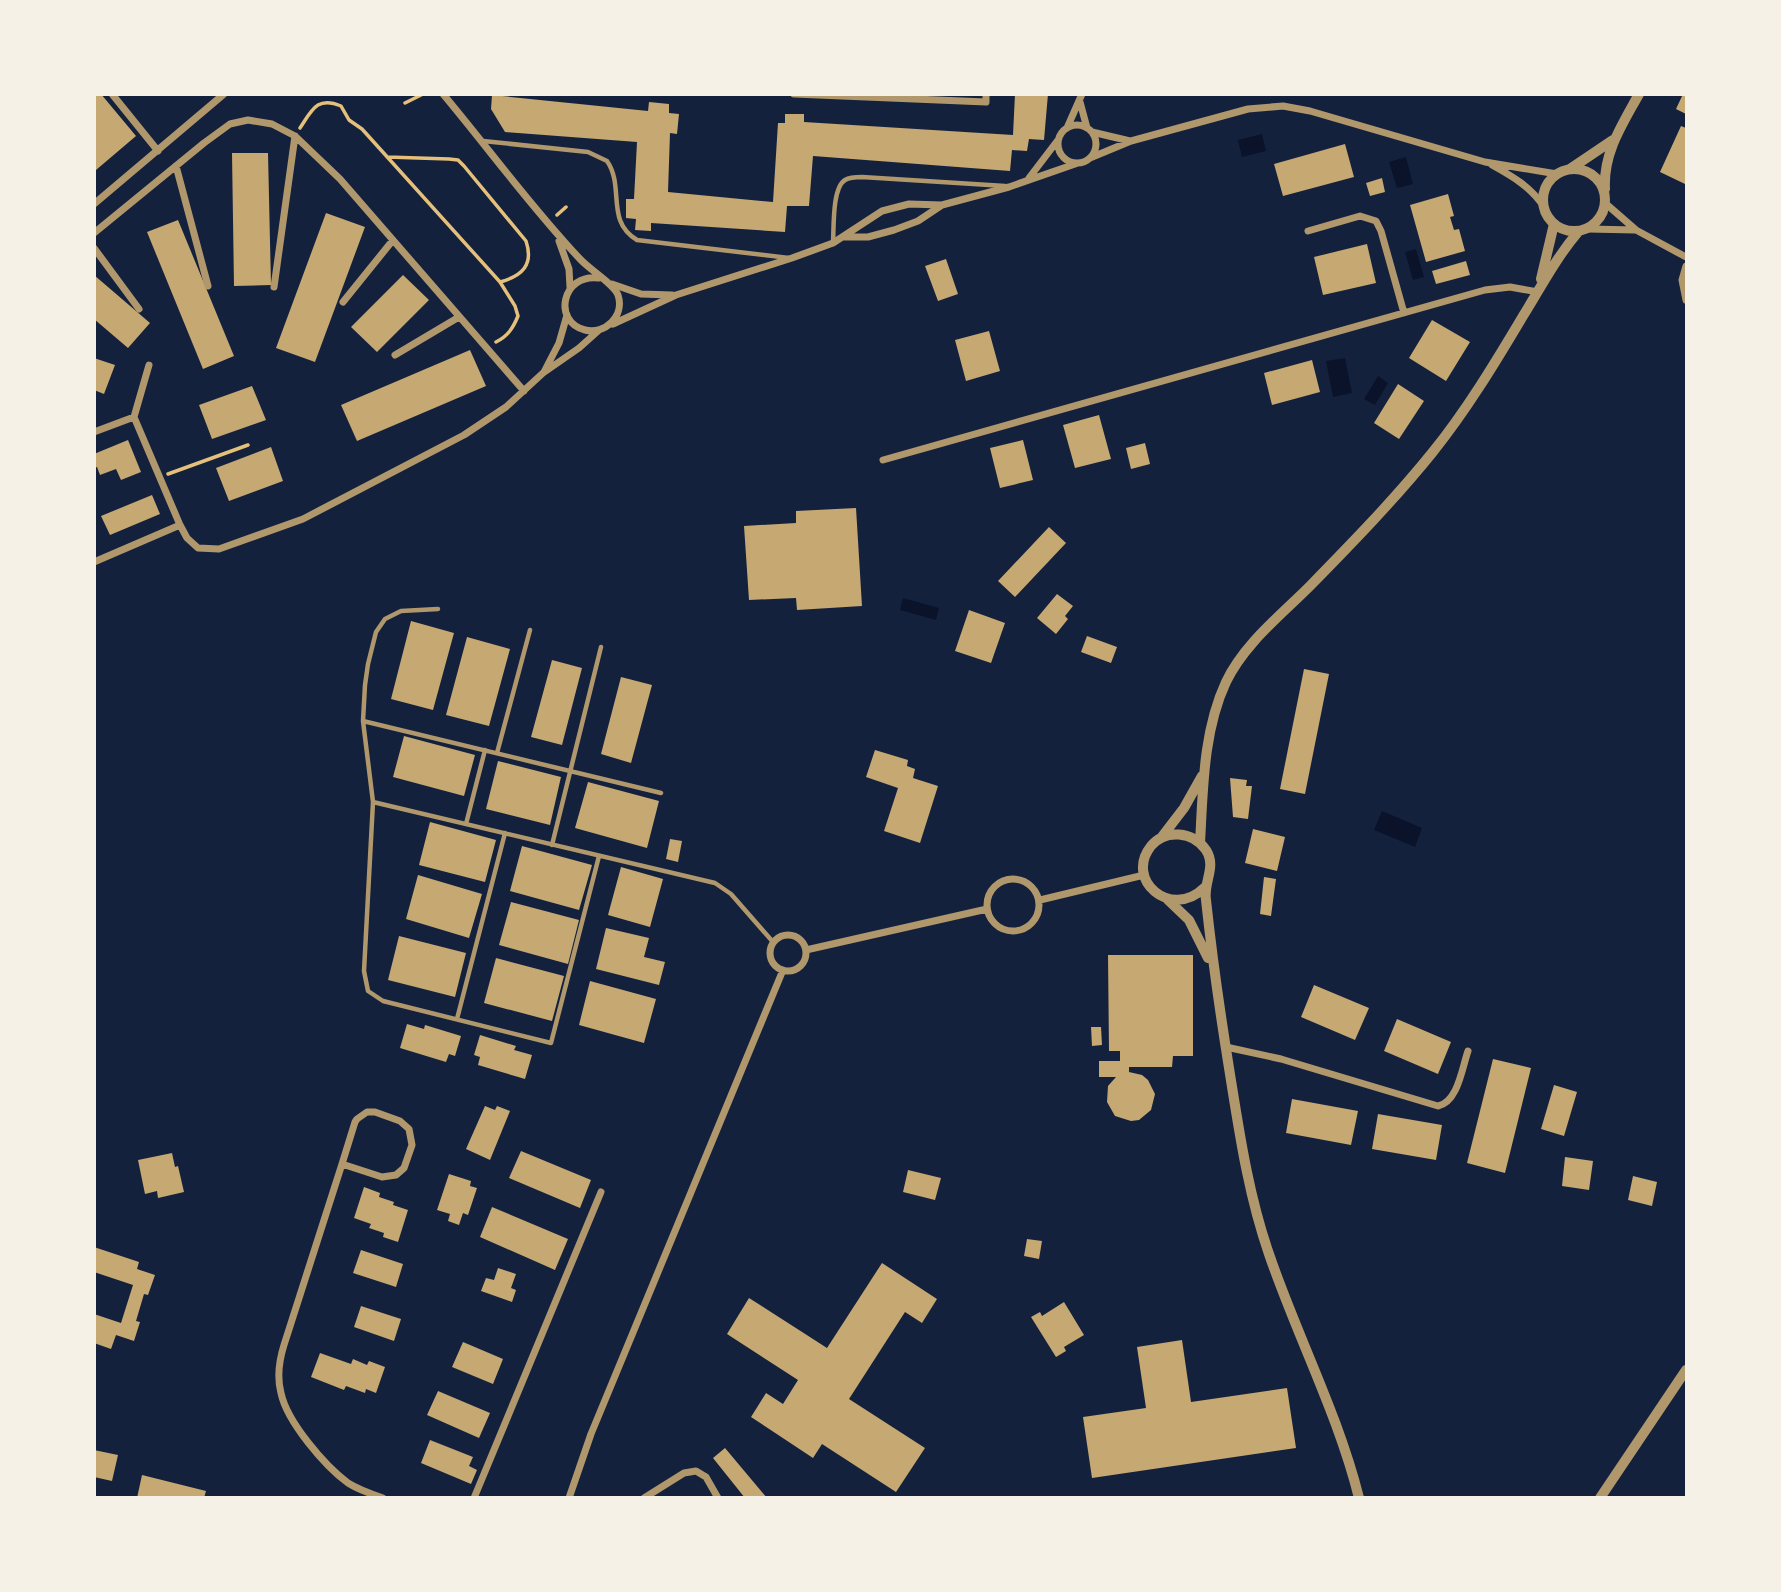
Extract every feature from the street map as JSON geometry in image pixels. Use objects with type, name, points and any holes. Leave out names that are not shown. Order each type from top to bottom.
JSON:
[{"type":"street","points":[[112,94],[158,151]]},
{"type":"street","points":[[94,204],[224,94]]},
{"type":"street","points":[[443,94],[555,234],[603,280],[614,287],[620,303],[609,326]]},
{"type":"street","points":[[794,94],[986,98]]},
{"type":"street","points":[[1200,843],[1204,774],[1219,699],[1227,680],[1239,660],[1255,642],[1369,525],[1434,450],[1504,349],[1558,256],[1583,230],[1601,218],[1605,199],[1605,169],[1614,140],[1639,94]]},
{"type":"street","points":[[1028,178],[1067,128],[1081,98]]},
{"type":"street","points":[[1081,98],[1089,130],[1095,137],[1096,148],[1090,158]]},
{"type":"street","points":[[844,237],[868,237],[894,230],[918,221],[942,205],[1009,187],[1131,141],[1248,109],[1283,106],[1310,111],[1485,162],[1557,174]]},
{"type":"street","points":[[94,233],[219,132],[236,122],[266,122],[295,136],[340,179],[524,391]]},
{"type":"street","points":[[1067,128],[1077,125],[1131,141]]},
{"type":"street","points":[[274,287],[295,136]]},
{"type":"street","points":[[1059,139],[1063,156],[1078,163]]},
{"type":"street","points":[[1544,206],[1545,188],[1557,174],[1570,169],[1614,140]]},
{"type":"street","points":[[1485,162],[1520,181],[1539,198],[1554,224],[1569,231],[1636,230]]},
{"type":"street","points":[[176,166],[208,286]]},
{"type":"street","points":[[1570,169],[1588,172],[1602,186],[1605,199],[1636,230],[1686,257]]},
{"type":"street","points":[[149,365],[134,417],[180,525],[194,545],[210,550],[292,524],[464,435],[497,414],[543,373],[598,331],[676,295],[833,243],[874,215],[891,208],[923,203],[942,205]]},
{"type":"street","points":[[1308,231],[1360,216],[1376,221],[1404,313]]},
{"type":"street","points":[[1538,292],[1554,224]]},
{"type":"street","points":[[555,234],[567,261],[570,288]]},
{"type":"street","points":[[343,302],[393,240]]},
{"type":"street","points":[[94,248],[139,309]]},
{"type":"street","points":[[1686,266],[1682,280],[1686,300]]},
{"type":"street","points":[[543,373],[559,342],[567,314],[566,296],[570,288],[583,278],[603,280],[641,295],[676,295]]},
{"type":"street","points":[[883,460],[1497,287],[1538,292]]},
{"type":"street","points":[[567,314],[579,328],[598,331]]},
{"type":"street","points":[[396,355],[459,317]]},
{"type":"street","points":[[94,432],[134,417]]},
{"type":"street","points":[[94,562],[180,525]]},
{"type":"street","points":[[1204,774],[1184,808],[1146,854],[1144,875],[1153,890],[1178,908],[1193,926],[1213,966]]},
{"type":"street","points":[[1160,839],[1181,834],[1191,837],[1206,850],[1211,869],[1204,888],[1213,966],[1243,1150],[1265,1242],[1336,1426],[1359,1497]]},
{"type":"street","points":[[1040,900],[1144,875]]},
{"type":"street","points":[[1009,878],[1017,878],[1032,886],[1040,900],[1037,916],[1026,928],[1018,931],[1010,931],[995,924],[987,909],[994,886],[1009,878]]},
{"type":"street","points":[[1168,900],[1188,899],[1204,888]]},
{"type":"street","points":[[806,950],[987,909]]},
{"type":"street","points":[[789,935],[800,940],[806,950],[804,962],[800,967],[789,971],[778,968],[771,959],[774,942],[789,935]]},
{"type":"street","points":[[569,1497],[596,1421],[783,971]]},
{"type":"street","points":[[1226,1047],[1281,1059],[1438,1105],[1446,1103],[1452,1097],[1468,1051]]},
{"type":"street","points":[[342,1164],[382,1177],[396,1175],[404,1168],[412,1145],[409,1129],[400,1121],[371,1111],[355,1122],[282,1353],[280,1391],[293,1418],[332,1468],[351,1485],[383,1497]]},
{"type":"street","points":[[474,1497],[601,1192]]},
{"type":"street","points":[[1600,1497],[1686,1370]]},
{"type":"street","points":[[644,1497],[684,1474],[696,1471],[706,1477],[718,1497]]},
{"type":"lane","points":[[482,141],[588,152],[607,161],[615,177],[618,219],[628,235],[637,240],[792,258]]},
{"type":"lane","points":[[833,243],[837,192],[844,181],[850,178],[1009,187]]},
{"type":"lane","points":[[438,609],[396,612],[381,622],[366,675],[363,721],[373,802],[364,971],[368,991],[378,999],[551,1043],[599,856]]},
{"type":"lane","points":[[497,753],[530,630]]},
{"type":"lane","points":[[552,845],[601,647]]},
{"type":"lane","points":[[363,721],[661,793]]},
{"type":"lane","points":[[467,824],[485,750]]},
{"type":"lane","points":[[373,802],[715,883],[731,894],[774,942]]},
{"type":"lane","points":[[457,1019],[505,833]]},
{"type":"path","points":[[405,103],[423,94]]},
{"type":"path","points":[[295,136],[318,104],[330,101],[341,106],[349,120],[362,129],[500,282],[518,316],[513,329],[504,338],[485,347]]},
{"type":"path","points":[[386,157],[458,160],[464,166],[526,241],[529,250],[528,264],[523,273],[500,282]]},
{"type":"path","points":[[159,477],[248,445]]},
{"type":"water","points":[[1262,134],[1266,151],[1242,157],[1238,140]]},
{"type":"water","points":[[1406,157],[1413,184],[1397,188],[1389,162]]},
{"type":"water","points":[[1416,249],[1424,277],[1413,280],[1405,252]]},
{"type":"water","points":[[1345,358],[1352,393],[1333,397],[1326,361]]},
{"type":"water","points":[[1378,376],[1388,383],[1375,405],[1364,399]]},
{"type":"water","points":[[903,598],[939,608],[936,620],[900,610]]},
{"type":"water","points":[[1382,811],[1422,828],[1415,847],[1374,830]]},
{"type":"building","points":[[101,94],[136,136],[96,170],[94,97]]},
{"type":"building","points":[[1015,94],[1048,94],[1044,140],[1029,139],[1027,151],[1012,150],[1010,171],[813,156],[809,206],[787,206],[785,232],[651,223],[651,231],[635,230],[636,219],[626,218],[626,199],[634,199],[637,142],[505,132],[491,109],[492,95],[648,111],[649,102],[669,104],[669,113],[679,114],[677,134],[670,133],[668,192],[773,202],[778,123],[785,123],[785,114],[804,114],[804,122],[1013,135]]},
{"type":"building","points":[[1683,94],[1686,94],[1686,114],[1676,109]]},
{"type":"building","points":[[1681,126],[1686,128],[1685,184],[1660,172]]},
{"type":"building","points":[[1345,144],[1354,177],[1283,196],[1274,164]]},
{"type":"building","points":[[232,153],[268,153],[271,285],[234,286]]},
{"type":"building","points":[[1382,178],[1385,192],[1370,196],[1366,183]]},
{"type":"building","points":[[1448,194],[1454,216],[1450,217],[1454,230],[1459,229],[1465,251],[1426,262],[1410,205]]},
{"type":"building","points":[[326,213],[365,227],[315,362],[276,348]]},
{"type":"building","points":[[178,220],[234,356],[203,369],[147,232]]},
{"type":"building","points":[[1367,244],[1376,283],[1323,295],[1314,257]]},
{"type":"building","points":[[946,259],[958,294],[938,301],[925,266]]},
{"type":"building","points":[[1466,261],[1470,275],[1436,284],[1432,271]]},
{"type":"building","points":[[94,275],[150,323],[128,348],[94,319]]},
{"type":"building","points":[[403,275],[429,300],[377,352],[351,327]]},
{"type":"building","points":[[1432,320],[1470,342],[1446,381],[1409,358]]},
{"type":"building","points":[[989,331],[1000,371],[966,381],[955,340]]},
{"type":"building","points":[[470,350],[486,386],[357,441],[341,405]]},
{"type":"building","points":[[94,358],[115,365],[104,394],[94,390]]},
{"type":"building","points":[[1312,360],[1320,392],[1272,405],[1264,373]]},
{"type":"building","points":[[1398,384],[1424,401],[1399,439],[1374,423]]},
{"type":"building","points":[[252,386],[266,420],[212,439],[199,405]]},
{"type":"building","points":[[1099,415],[1111,459],[1075,468],[1063,425]]},
{"type":"building","points":[[128,440],[141,472],[121,480],[116,469],[100,475],[97,467],[94,468],[94,454]]},
{"type":"building","points":[[1023,440],[1033,480],[1000,488],[990,448]]},
{"type":"building","points":[[1145,443],[1150,464],[1131,469],[1126,448]]},
{"type":"building","points":[[271,447],[283,481],[229,501],[216,468]]},
{"type":"building","points":[[152,495],[160,514],[110,535],[101,516]]},
{"type":"building","points":[[856,508],[862,606],[797,610],[796,598],[749,600],[744,526],[796,523],[796,511]]},
{"type":"building","points":[[1049,527],[1066,543],[1015,597],[998,581]]},
{"type":"building","points":[[1057,594],[1073,606],[1065,616],[1068,619],[1056,634],[1037,618]]},
{"type":"building","points":[[969,610],[1005,623],[991,663],[955,651]]},
{"type":"building","points":[[411,621],[454,633],[433,710],[391,699]]},
{"type":"building","points":[[1087,636],[1117,647],[1111,663],[1081,652]]},
{"type":"building","points":[[467,637],[510,649],[489,726],[446,715]]},
{"type":"building","points":[[552,660],[582,668],[562,745],[531,737]]},
{"type":"building","points":[[1304,669],[1329,674],[1305,794],[1280,789]]},
{"type":"building","points":[[621,677],[652,685],[631,763],[601,754]]},
{"type":"building","points":[[404,736],[475,755],[464,796],[393,777]]},
{"type":"building","points":[[875,750],[908,760],[907,766],[915,769],[913,778],[938,786],[920,843],[884,831],[898,788],[866,777]]},
{"type":"building","points":[[498,761],[561,777],[550,825],[486,809]]},
{"type":"building","points":[[1230,778],[1247,780],[1246,786],[1252,786],[1248,819],[1233,817]]},
{"type":"building","points":[[588,782],[659,801],[647,848],[575,828]]},
{"type":"building","points":[[430,822],[496,840],[485,882],[419,865]]},
{"type":"building","points":[[1253,829],[1285,837],[1277,871],[1245,863]]},
{"type":"building","points":[[670,839],[682,841],[678,862],[666,859]]},
{"type":"building","points":[[522,846],[592,865],[579,910],[510,891]]},
{"type":"building","points":[[621,867],[663,879],[650,927],[608,915]]},
{"type":"building","points":[[418,875],[482,894],[469,938],[406,919]]},
{"type":"building","points":[[1264,877],[1276,879],[1271,916],[1260,914]]},
{"type":"building","points":[[511,902],[579,920],[568,964],[499,945]]},
{"type":"building","points":[[606,928],[649,938],[644,957],[665,962],[659,985],[596,969]]},
{"type":"building","points":[[399,936],[466,953],[455,997],[388,980]]},
{"type":"building","points":[[1108,955],[1193,955],[1193,1056],[1173,1056],[1172,1067],[1129,1067],[1129,1072],[1142,1075],[1148,1080],[1155,1094],[1151,1110],[1139,1120],[1131,1121],[1115,1116],[1107,1102],[1108,1086],[1116,1077],[1099,1077],[1099,1061],[1120,1061],[1120,1051],[1109,1051]]},
{"type":"building","points":[[496,958],[564,976],[552,1021],[484,1003]]},
{"type":"building","points":[[590,981],[656,999],[644,1043],[579,1025]]},
{"type":"building","points":[[1314,985],[1369,1008],[1355,1040],[1301,1017]]},
{"type":"building","points":[[1397,1019],[1451,1042],[1438,1074],[1384,1051]]},
{"type":"building","points":[[407,1024],[424,1029],[425,1025],[461,1036],[455,1056],[449,1054],[446,1062],[400,1048]]},
{"type":"building","points":[[1091,1027],[1101,1027],[1102,1045],[1092,1046]]},
{"type":"building","points":[[480,1035],[516,1046],[514,1050],[532,1055],[525,1079],[478,1065],[480,1057],[474,1055]]},
{"type":"building","points":[[1493,1059],[1531,1068],[1505,1173],[1467,1163]]},
{"type":"building","points":[[1554,1085],[1577,1092],[1564,1136],[1541,1129]]},
{"type":"building","points":[[1292,1099],[1358,1111],[1351,1145],[1286,1133]]},
{"type":"building","points":[[485,1106],[495,1110],[497,1106],[510,1111],[490,1160],[466,1149]]},
{"type":"building","points":[[1378,1114],[1442,1125],[1436,1160],[1372,1149]]},
{"type":"building","points":[[521,1151],[591,1180],[580,1208],[509,1178]]},
{"type":"building","points":[[172,1153],[184,1192],[158,1198],[157,1191],[145,1194],[138,1160]]},
{"type":"building","points":[[1565,1157],[1593,1161],[1589,1190],[1562,1186]]},
{"type":"building","points":[[908,1170],[941,1178],[935,1200],[903,1192]]},
{"type":"building","points":[[449,1174],[471,1181],[470,1186],[477,1188],[468,1215],[463,1213],[459,1225],[448,1221],[450,1214],[437,1210]]},
{"type":"building","points":[[1633,1176],[1657,1182],[1652,1206],[1628,1200]]},
{"type":"building","points":[[364,1187],[380,1193],[379,1197],[394,1202],[393,1205],[408,1210],[398,1242],[369,1228],[371,1224],[354,1218]]},
{"type":"building","points":[[492,1207],[568,1239],[555,1270],[480,1237]]},
{"type":"building","points":[[1027,1239],[1042,1241],[1039,1259],[1024,1256]]},
{"type":"building","points":[[94,1247],[139,1262],[137,1269],[155,1275],[148,1295],[144,1294],[136,1321],[140,1322],[134,1341],[116,1335],[111,1349],[94,1343],[94,1314],[121,1323],[133,1285],[94,1272]]},
{"type":"building","points":[[361,1250],[403,1264],[396,1287],[353,1273]]},
{"type":"building","points":[[882,1263],[937,1299],[922,1323],[905,1312],[849,1399],[925,1448],[896,1492],[822,1444],[813,1458],[751,1417],[766,1393],[783,1404],[798,1380],[727,1334],[749,1298],[827,1348]]},
{"type":"building","points":[[498,1268],[516,1274],[511,1288],[516,1290],[512,1302],[481,1291],[486,1278],[494,1280]]},
{"type":"building","points":[[1064,1302],[1084,1335],[1064,1347],[1066,1351],[1056,1357],[1031,1317],[1040,1312],[1042,1316]]},
{"type":"building","points":[[361,1306],[401,1319],[394,1341],[354,1327]]},
{"type":"building","points":[[1182,1340],[1191,1402],[1287,1388],[1296,1448],[1092,1478],[1083,1417],[1146,1408],[1137,1347]]},
{"type":"building","points":[[463,1342],[503,1359],[493,1384],[452,1367]]},
{"type":"building","points":[[320,1353],[351,1364],[353,1359],[367,1365],[369,1361],[385,1367],[376,1393],[366,1389],[365,1393],[346,1386],[344,1390],[311,1377]]},
{"type":"building","points":[[438,1391],[490,1413],[479,1438],[427,1415]]},
{"type":"building","points":[[430,1440],[473,1457],[469,1466],[477,1470],[471,1484],[421,1463]]},
{"type":"building","points":[[725,1448],[767,1498],[745,1498],[713,1458]]},
{"type":"building","points":[[94,1450],[118,1455],[112,1481],[94,1477]]},
{"type":"building","points":[[142,1475],[206,1491],[204,1498],[137,1498]]}]
